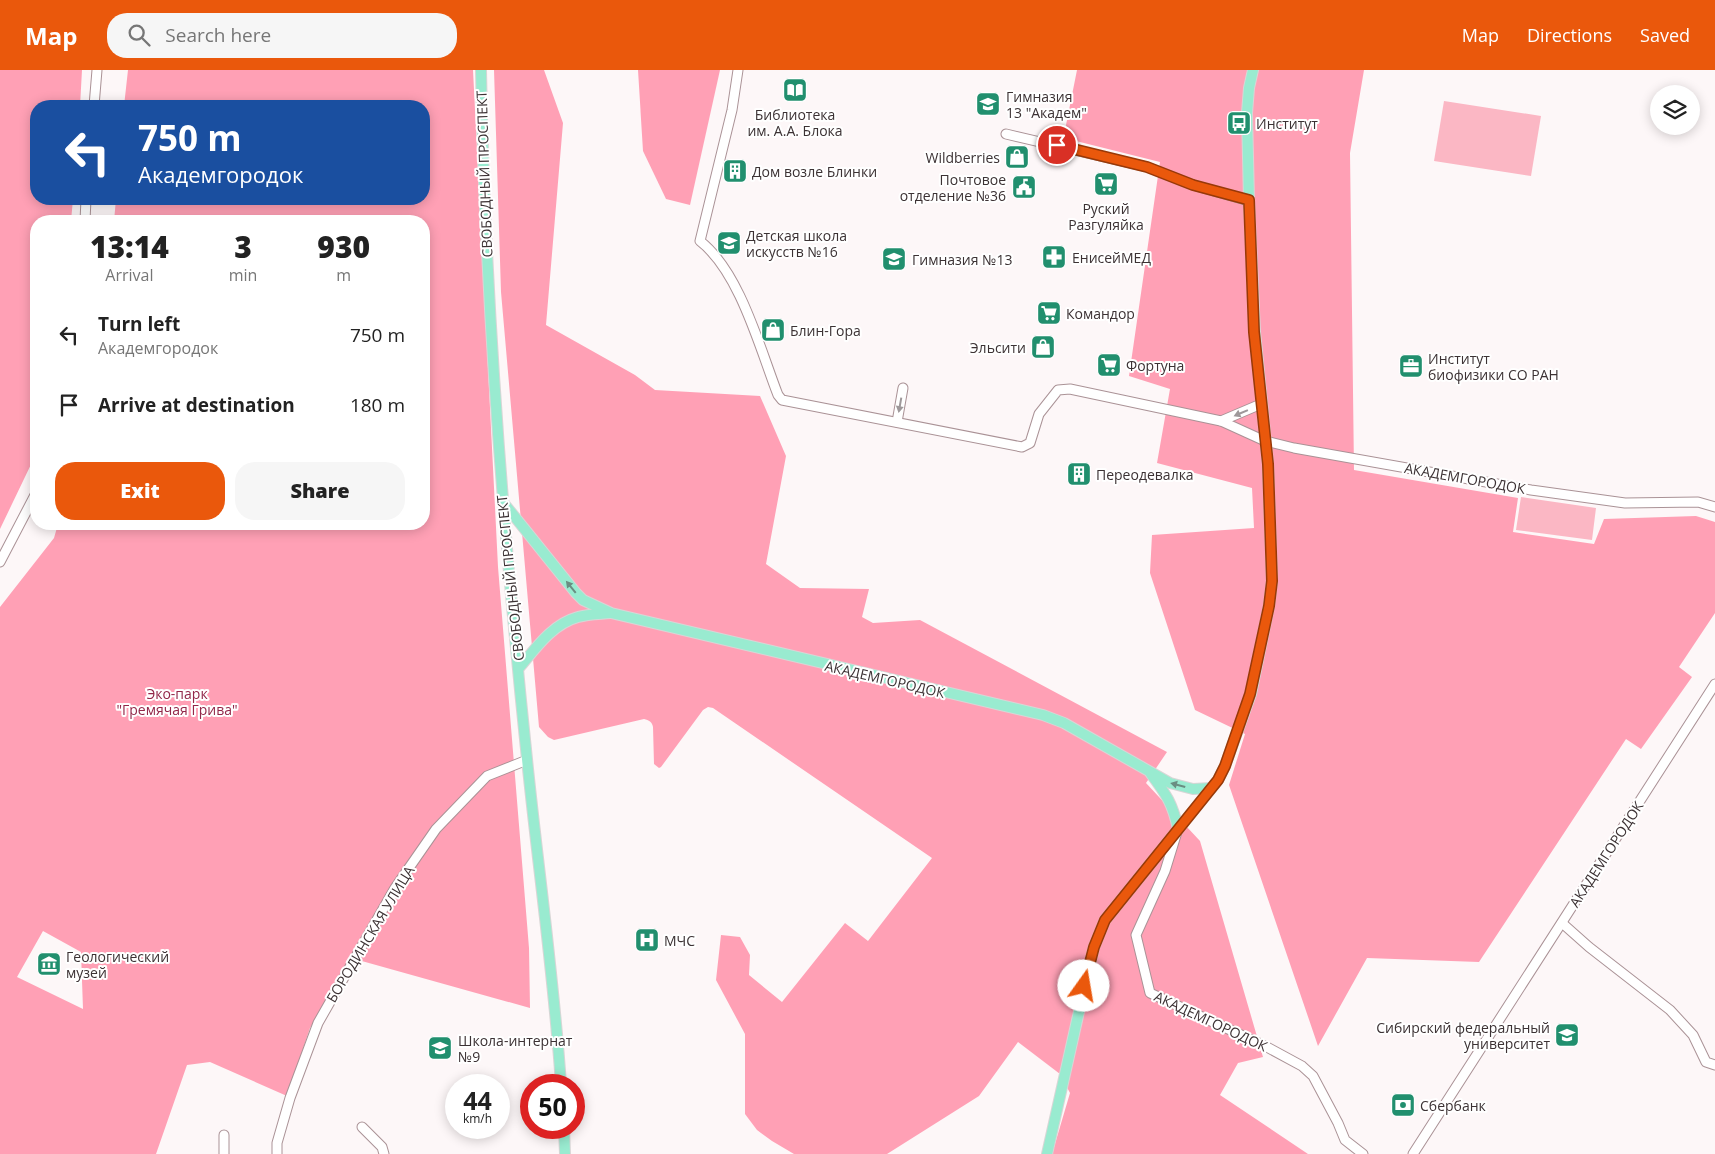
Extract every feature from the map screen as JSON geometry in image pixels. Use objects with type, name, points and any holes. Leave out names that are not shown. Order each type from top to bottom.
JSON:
[{"type":"main road","name":"СВОБОДНЫЙ ПРОСПЕКТ","points":[[481,70],[482,151],[492,357],[502,500],[560,1074]]},
{"type":"main road","points":[[1047,1154],[1094,947],[1105,920],[1218,780],[1225,766],[1250,694],[1269,606],[1271,562],[1270,498],[1254,332],[1249,200],[1247,113],[1253,70]]},
{"type":"main road","points":[[502,500],[576,593],[583,600],[611,613]]},
{"type":"main road","points":[[519,668],[554,629],[578,617],[611,613]]},
{"type":"main road","name":"АКАДЕМГОРОДОК","points":[[611,613],[1043,715],[1064,723],[1170,783],[1192,788],[1211,788]]},
{"type":"main road","points":[[1148,771],[1171,804],[1178,829]]},
{"type":"main road","points":[[564,1139],[565,1154]]},
{"type":"street","points":[[94,100],[97,70]]},
{"type":"street","name":"АКАДЕМГОРОДОК","points":[[738,70],[732,110],[700,241],[710,249],[736,287],[778,395],[782,400],[1022,447],[1030,443],[1039,414],[1058,390],[1070,389],[1221,421],[1265,441],[1294,448],[1531,490],[1625,503],[1698,502],[1715,507]]},
{"type":"street","points":[[1006,134],[1147,167],[1193,185],[1249,200]]},
{"type":"street","points":[[897,422],[903,388]]},
{"type":"street","points":[[1221,421],[1261,404]]},
{"type":"street","points":[[0,562],[30,504]]},
{"type":"street","name":"АКАДЕМГОРОДОК","points":[[1413,1154],[1715,684]]},
{"type":"street","name":"БОРОДИНСКАЯ УЛИЦА","points":[[277,1154],[277,1143],[290,1098],[318,1023],[395,888],[436,829],[487,776],[527,760]]},
{"type":"street","name":"АКАДЕМГОРОДОК","points":[[1178,829],[1165,871],[1136,935],[1150,993],[1265,1046],[1302,1066],[1312,1076],[1338,1123],[1344,1140],[1363,1154]]},
{"type":"street","points":[[1562,923],[1589,948],[1670,1010],[1693,1035],[1706,1062],[1715,1065]]},
{"type":"street","points":[[362,1128],[382,1147],[384,1154]]},
{"type":"street","points":[[224,1135],[224,1154]]},
{"type":"shaded area","points":[[1444,101],[1541,116],[1531,176],[1434,161]]},
{"type":"shaded area","points":[[1521,497],[1596,508],[1592,540],[1516,530]]},
{"type":"green space","points":[[0,70],[82,70],[80,100],[30,100],[30,205],[72,205],[72,215],[30,215],[30,466],[0,529]]},
{"type":"green space","name":"Эко-парк \"Гремячая Грива\"","points":[[128,70],[473,70],[498,567],[529,948],[530,1008],[351,958],[310,1028],[287,1096],[210,1062],[187,1065],[156,1154],[0,1154],[0,607],[54,538],[56,530],[430,530],[430,215],[115,215],[115,205],[430,205],[430,100],[125,100]],"holes":[[[43,931],[81,952],[83,1009],[17,977]]]},
{"type":"green space","points":[[494,70],[544,70],[563,123],[546,325],[635,375],[655,390],[760,396],[786,456],[766,564],[800,588],[869,589],[862,617],[873,623],[920,620],[1167,752],[1146,783],[1200,841],[1263,1057],[1238,1063],[1220,1095],[1308,1154],[1052,1154],[1070,1093],[1060,1074],[1018,1042],[979,1096],[887,1154],[794,1154],[757,1130],[745,1114],[745,1034],[716,980],[721,935],[740,937],[750,955],[749,975],[782,1002],[845,923],[868,941],[932,858],[713,708],[708,707],[703,710],[659,768],[654,764],[653,727],[647,720],[644,719],[554,740],[548,737],[539,727],[501,292]]},
{"type":"green space","points":[[638,70],[720,70],[690,205],[666,199],[643,151]]},
{"type":"green space","points":[[1077,70],[1364,70],[1350,153],[1354,470],[1518,498],[1513,532],[1594,544],[1604,519],[1696,516],[1715,522],[1715,613],[1679,667],[1692,677],[1641,749],[1626,739],[1479,962],[1367,958],[1318,1046],[1229,785],[1245,734],[1195,710],[1150,573],[1152,535],[1254,528],[1252,488],[1157,463],[1170,389],[1129,376],[1160,162],[1068,139],[1066,125]]},
{"type":"place","name":"Библиотека им. А.А. Блока","points":[[795,90]]},
{"type":"place","name":"Гимназия 13 \"Академ\"","points":[[988,104]]},
{"type":"place","name":"Институт","points":[[1239,123]]},
{"type":"place","name":"Wildberries","points":[[1017,157]]},
{"type":"place","name":"Дом возле Блинки","points":[[735,171]]},
{"type":"place","name":"Руский Разгуляйка","points":[[1106,184]]},
{"type":"place","name":"Почтовое отделение №36","points":[[1024,187]]},
{"type":"place","name":"Детская школа искусств №16","points":[[729,243]]},
{"type":"place","name":"ЕнисейМЕД","points":[[1054,257]]},
{"type":"place","name":"Гимназия №13","points":[[894,259]]},
{"type":"place","name":"Командор","points":[[1049,313]]},
{"type":"place","name":"Блин-Гора","points":[[773,330]]},
{"type":"place","name":"Эльсити","points":[[1043,347]]},
{"type":"place","name":"Фортуна","points":[[1109,365]]},
{"type":"place","name":"Институт биофизики СО РАН","points":[[1411,366]]},
{"type":"place","name":"Переодевалка","points":[[1079,474]]},
{"type":"place","name":"МЧС","points":[[647,940]]},
{"type":"place","name":"Геологический музей","points":[[49,964]]},
{"type":"place","name":"Сибирский федеральный университет","points":[[1567,1035]]},
{"type":"place","name":"Школа-интернат №9","points":[[440,1048]]},
{"type":"place","name":"Сбербанк","points":[[1403,1105]]},
{"type":"route","points":[[1057,145],[1147,167],[1193,185],[1249,200],[1254,332],[1270,498],[1272,581],[1269,606],[1250,694],[1225,766],[1218,780],[1105,920],[1094,947],[1084,986]]}]
